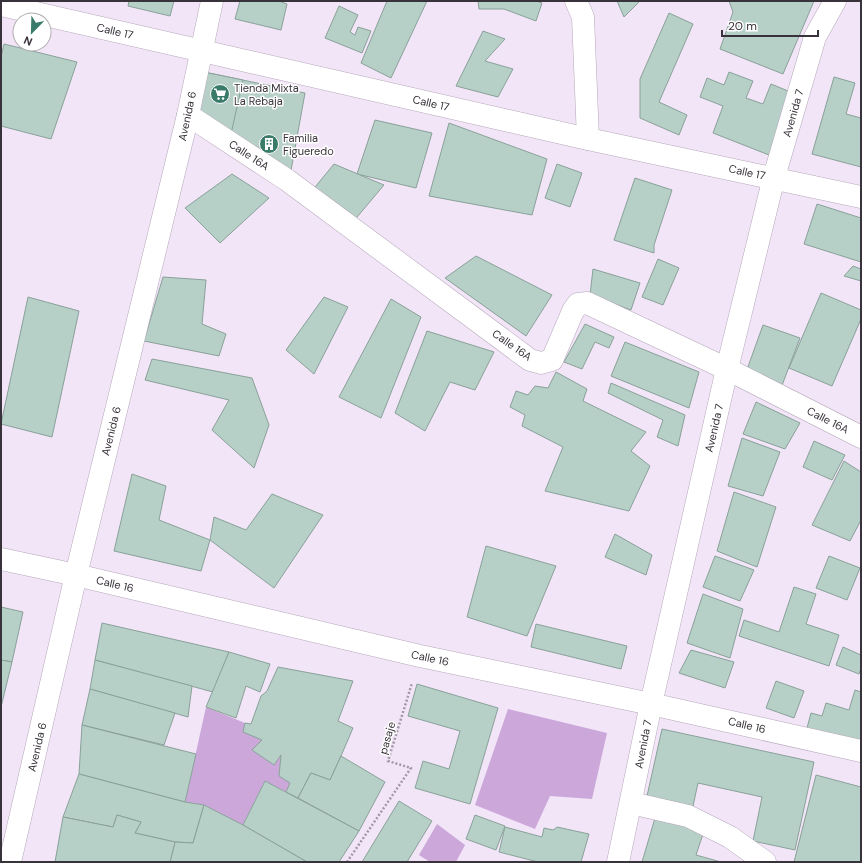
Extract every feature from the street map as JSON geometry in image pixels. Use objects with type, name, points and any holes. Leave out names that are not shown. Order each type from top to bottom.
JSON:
[{"type":"street","name":"Avenida 6","points":[[10,862],[76,575],[188,115],[200,50],[212,1]]},
{"type":"street","points":[[576,1],[582,18],[588,139]]},
{"type":"street","name":"Avenida 7","points":[[618,862],[651,704],[727,369],[774,177],[815,37],[835,1]]},
{"type":"street","name":"Calle 17","points":[[1,6],[588,139],[774,177],[861,197]]},
{"type":"street","name":"Calle 16A","points":[[188,115],[287,180],[530,360],[540,363],[552,360],[573,311],[578,304],[587,303],[727,369],[861,437]]},
{"type":"street","name":"Calle 16","points":[[1,560],[76,575],[420,656],[651,704],[861,751]]},
{"type":"street","points":[[631,803],[688,816],[730,837],[765,862]]},
{"type":"path","name":"pasaje","points":[[347,862],[411,768],[388,761],[420,656]]},
{"type":"shaded area","points":[[206,707],[245,723],[243,732],[262,740],[252,750],[274,765],[281,755],[279,776],[290,783],[286,792],[265,781],[243,825],[204,805],[185,802]]},
{"type":"shaded area","points":[[508,709],[607,733],[592,799],[550,796],[535,829],[475,805]]},
{"type":"shaded area","points":[[437,824],[465,845],[456,862],[430,862],[419,855]]},
{"type":"building","points":[[129,1],[174,1],[170,16],[128,6]]},
{"type":"building","points":[[240,1],[279,1],[287,4],[281,30],[235,19]]},
{"type":"building","points":[[387,1],[427,1],[391,78],[361,63]]},
{"type":"building","points":[[478,1],[536,1],[542,3],[536,21],[504,9],[479,9]]},
{"type":"building","points":[[617,1],[640,1],[624,17]]},
{"type":"building","points":[[729,1],[814,1],[783,74],[720,49],[733,12]]},
{"type":"building","points":[[339,6],[358,15],[350,32],[355,35],[358,27],[371,31],[362,53],[325,38]]},
{"type":"building","points":[[669,13],[693,24],[659,102],[687,115],[679,135],[640,118],[640,79]]},
{"type":"building","points":[[483,31],[505,39],[485,61],[513,69],[498,97],[456,86]]},
{"type":"building","points":[[4,44],[12,46],[12,52],[36,52],[77,62],[51,139],[1,126],[1,57]]},
{"type":"building","name":"Familia Figueredo","points":[[204,72],[305,93],[290,176],[196,113]]},
{"type":"building","name":"Tienda Mixta La Rebaja","points":[[204,72],[243,80],[231,134],[197,109]]},
{"type":"building","points":[[729,72],[753,81],[746,98],[763,104],[771,84],[793,93],[769,155],[713,133],[723,106],[700,97],[707,78],[724,85]]},
{"type":"building","points":[[834,77],[855,83],[846,114],[861,118],[861,167],[812,154]]},
{"type":"building","points":[[375,120],[432,133],[416,188],[357,174]]},
{"type":"building","points":[[449,123],[547,159],[532,215],[429,196]]},
{"type":"building","points":[[334,164],[384,185],[352,223],[311,192]]},
{"type":"building","points":[[557,164],[582,173],[570,207],[545,198]]},
{"type":"building","points":[[232,174],[269,198],[220,243],[185,208]]},
{"type":"building","points":[[635,178],[672,190],[654,245],[654,253],[614,240]]},
{"type":"building","points":[[817,204],[861,218],[861,262],[804,244]]},
{"type":"building","points":[[476,256],[552,295],[526,336],[445,278]]},
{"type":"building","points":[[658,259],[679,268],[663,305],[642,297]]},
{"type":"building","points":[[853,266],[861,269],[861,281],[844,276]]},
{"type":"building","points":[[593,269],[640,283],[631,310],[590,295]]},
{"type":"building","points":[[163,277],[206,280],[202,324],[226,334],[219,356],[144,341]]},
{"type":"building","points":[[821,293],[861,310],[861,319],[832,386],[789,368]]},
{"type":"building","points":[[28,297],[79,311],[52,437],[1,424]]},
{"type":"building","points":[[324,297],[348,307],[314,374],[286,350]]},
{"type":"building","points":[[391,299],[421,317],[381,418],[339,397]]},
{"type":"building","points":[[585,324],[614,337],[609,348],[595,342],[582,369],[564,362]]},
{"type":"building","points":[[763,325],[800,338],[781,388],[745,375]]},
{"type":"building","points":[[427,331],[494,352],[475,390],[450,382],[425,431],[395,413]]},
{"type":"building","points":[[625,342],[699,372],[689,408],[611,376]]},
{"type":"building","points":[[152,359],[252,378],[269,425],[254,468],[212,430],[229,400],[145,380]]},
{"type":"building","points":[[556,372],[587,389],[583,401],[646,432],[631,451],[650,466],[629,511],[545,491],[563,447],[522,426],[525,415],[510,407],[516,391],[528,395],[535,386],[548,388]]},
{"type":"building","points":[[611,383],[685,415],[678,446],[657,437],[663,420],[608,393]]},
{"type":"building","points":[[756,402],[800,423],[785,449],[743,434]]},
{"type":"building","points":[[742,438],[780,452],[763,496],[728,486]]},
{"type":"building","points":[[814,441],[845,455],[832,480],[803,467]]},
{"type":"building","points":[[844,461],[861,472],[861,520],[850,541],[812,525]]},
{"type":"building","points":[[132,474],[166,486],[159,520],[210,540],[201,571],[114,551]]},
{"type":"building","points":[[734,492],[776,507],[757,567],[717,551]]},
{"type":"building","points":[[272,494],[323,515],[274,588],[210,540],[214,517],[246,530]]},
{"type":"building","points":[[615,534],[652,555],[646,575],[605,557]]},
{"type":"building","points":[[486,546],[556,566],[527,636],[467,617]]},
{"type":"building","points":[[715,556],[754,570],[740,601],[703,587]]},
{"type":"building","points":[[829,556],[860,568],[847,600],[816,588]]},
{"type":"building","points":[[794,587],[816,594],[806,624],[839,635],[829,666],[739,636],[744,620],[779,632]]},
{"type":"building","points":[[703,594],[743,609],[730,658],[687,643]]},
{"type":"building","points":[[1,607],[23,612],[12,662],[1,660]]},
{"type":"building","points":[[102,623],[229,652],[213,692],[95,660]]},
{"type":"building","points":[[536,624],[627,646],[621,669],[531,647]]},
{"type":"building","points":[[843,647],[861,655],[861,668],[859,674],[836,665]]},
{"type":"building","points":[[691,650],[734,662],[725,688],[679,673]]},
{"type":"building","points":[[229,652],[270,664],[260,692],[246,686],[236,718],[206,707]]},
{"type":"building","points":[[1,660],[12,662],[1,707]]},
{"type":"building","points":[[95,660],[192,686],[188,717],[90,689]]},
{"type":"building","points":[[278,667],[353,681],[338,721],[353,728],[330,780],[311,773],[298,798],[286,792],[290,783],[279,776],[281,755],[274,765],[252,750],[262,740],[243,732],[245,723],[251,724],[261,696],[267,691]]},
{"type":"building","points":[[776,681],[804,691],[794,718],[766,708]]},
{"type":"building","points":[[417,684],[498,708],[470,804],[415,788],[423,761],[449,769],[460,731],[408,716]]},
{"type":"building","points":[[90,689],[175,713],[164,745],[82,725]]},
{"type":"building","points":[[855,690],[861,692],[861,743],[807,728],[811,713],[822,716],[826,703],[849,710]]},
{"type":"building","points":[[82,725],[196,754],[185,802],[79,774]]},
{"type":"building","points":[[662,729],[814,762],[795,850],[753,841],[762,797],[698,783],[693,806],[647,796]]},
{"type":"building","points":[[341,756],[385,782],[359,831],[298,798],[311,773],[330,780]]},
{"type":"building","points":[[79,774],[185,802],[204,805],[193,843],[175,842],[135,833],[141,822],[117,815],[113,827],[63,817]]},
{"type":"building","points":[[816,775],[861,787],[861,862],[794,862]]},
{"type":"building","points":[[265,781],[359,831],[339,862],[307,862],[243,825]]},
{"type":"building","points":[[399,801],[432,821],[407,862],[362,862]]},
{"type":"building","points":[[204,805],[243,825],[307,862],[170,862],[175,842],[193,843]]},
{"type":"building","points":[[117,815],[141,822],[135,833],[175,842],[170,862],[55,862],[63,817],[113,827]]},
{"type":"building","points":[[475,815],[505,826],[496,850],[466,839]]},
{"type":"building","points":[[655,818],[704,831],[696,855],[721,862],[642,862]]},
{"type":"building","points":[[505,827],[542,837],[544,828],[553,830],[557,827],[589,834],[581,862],[538,862],[499,852]]},
{"type":"place","name":"Tienda Mixta La Rebaja","points":[[220,94]]},
{"type":"place","name":"Familia Figueredo","points":[[269,144]]}]
